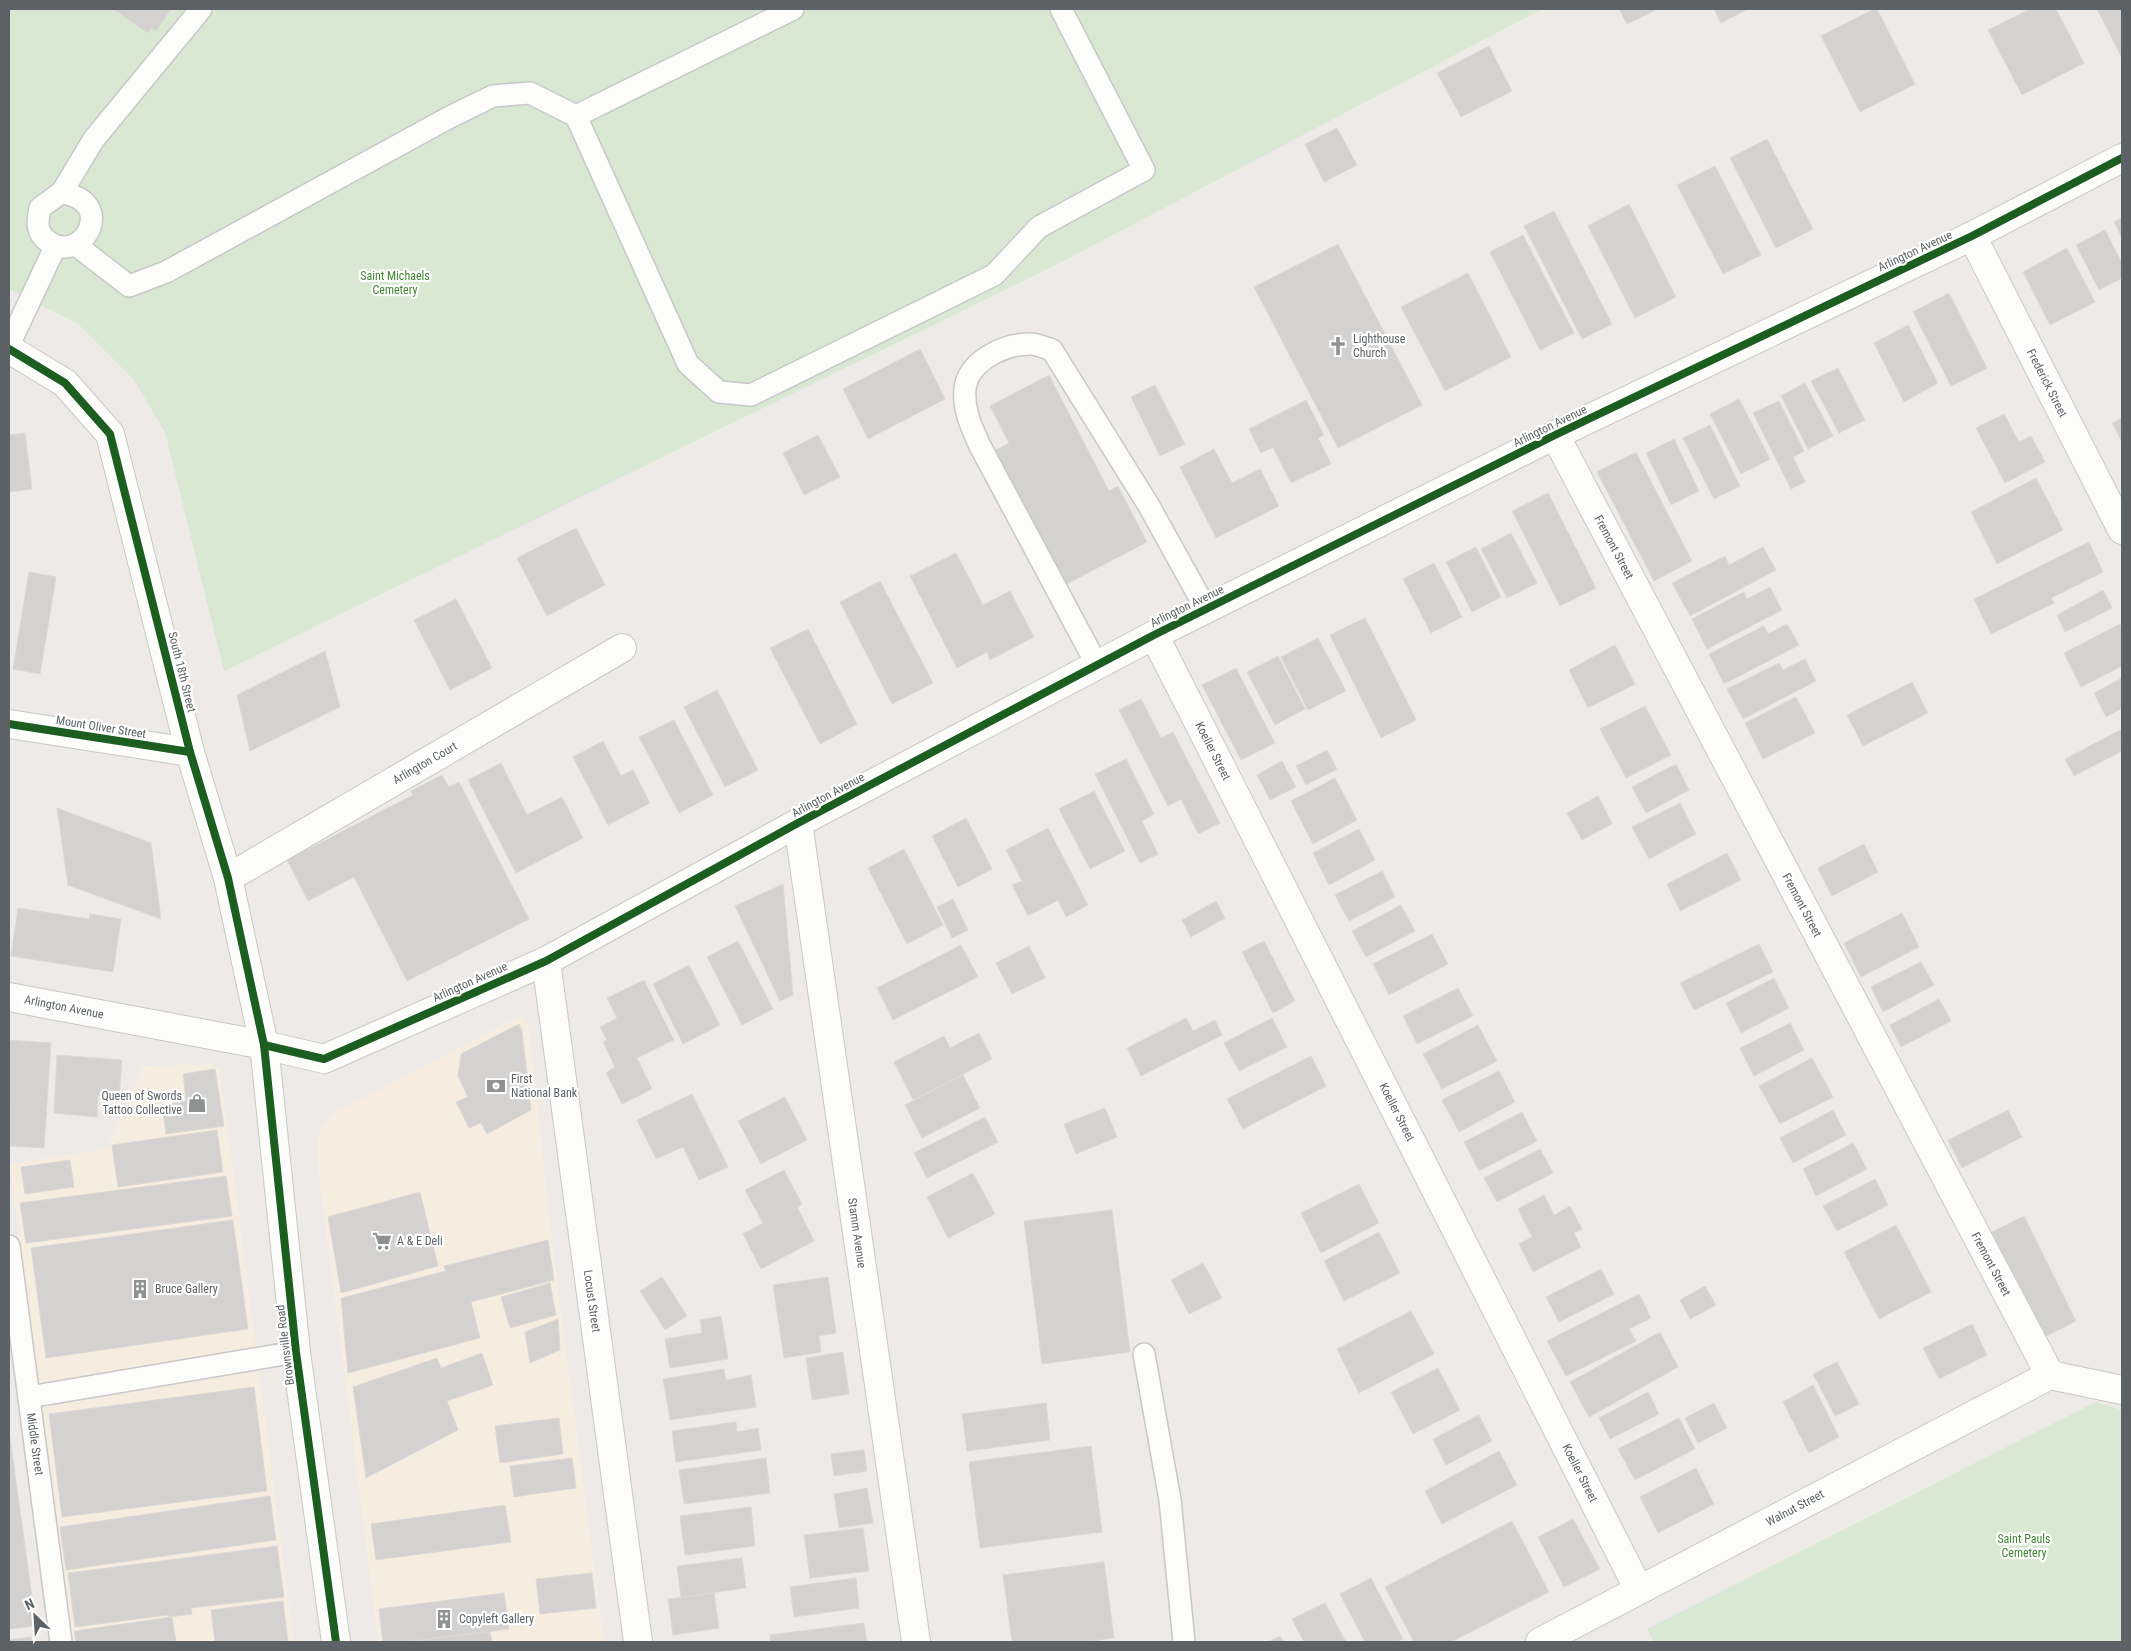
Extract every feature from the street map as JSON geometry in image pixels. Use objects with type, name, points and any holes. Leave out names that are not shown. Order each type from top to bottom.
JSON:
[{"type":"street","name":"Arlington Avenue","points":[[9,997],[264,1044],[324,1059],[546,961],[798,823],[1154,635],[1555,435],[1972,236],[2122,158]]},
{"type":"street","name":"Frederick Street","points":[[1972,236],[2122,530]]},
{"type":"street","name":"South 18th Street","points":[[9,349],[65,383],[110,434],[190,752],[228,878],[264,1044]]},
{"type":"street","name":"Fremont Street","points":[[1555,435],[2050,1375]]},
{"type":"street","name":"Koeller Street","points":[[1154,635],[1640,1590]]},
{"type":"street","name":"Arlington Court","points":[[228,878],[622,648]]},
{"type":"street","name":"Mount Oliver Street","points":[[9,724],[190,752]]},
{"type":"street","name":"Stamm Avenue","points":[[798,823],[916,1642]]},
{"type":"street","name":"Locust Street","points":[[546,961],[638,1642]]},
{"type":"street","name":"Brownsville Road","points":[[264,1044],[296,1352],[336,1642]]},
{"type":"street","points":[[2050,1375],[2122,1390]]},
{"type":"street","name":"Walnut Street","points":[[1540,1642],[2050,1375]]},
{"type":"lane","points":[[62,192],[80,199],[89,208],[92,222],[87,236],[76,245],[66,248],[55,247],[42,238],[37,223],[40,208],[62,192],[94,139],[201,9]]},
{"type":"lane","points":[[576,116],[793,9]]},
{"type":"lane","points":[[76,245],[129,286],[166,272],[450,117],[493,96],[530,93],[576,116],[688,364],[719,392],[752,395],[994,275],[1039,227],[1144,170],[1061,9]]},
{"type":"lane","points":[[9,345],[55,247]]},
{"type":"lane","points":[[1097,665],[979,444],[967,416],[966,388],[973,368],[1000,350],[1030,344],[1052,350],[1149,506],[1206,609]]},
{"type":"lane","name":"Middle Street","points":[[9,1246],[62,1642]]},
{"type":"lane","points":[[29,1396],[296,1352]]},
{"type":"lane","points":[[1144,1354],[1170,1500],[1184,1642]]},
{"type":"shaded area","points":[[522,1015],[529,1027],[552,1241],[604,1642],[378,1642],[317,1158],[317,1136],[332,1114]]},
{"type":"shaded area","points":[[211,1064],[220,1070],[294,1642],[68,1642],[10,1164],[107,1149],[143,1066]]},
{"type":"green space","name":"Saint Michaels Cemetery","points":[[9,9],[1542,9],[1050,268],[224,671],[165,432],[134,380],[78,324],[9,289]]},
{"type":"green space","name":"Saint Pauls Cemetery","points":[[2096,1402],[2122,1410],[2122,1642],[1654,1642],[1647,1629]]},
{"type":"building","points":[[113,9],[171,9],[156,31],[151,28],[148,33]]},
{"type":"building","points":[[1619,9],[1653,9],[1654,11],[1627,24]]},
{"type":"building","points":[[1714,9],[1748,9],[1721,23]]},
{"type":"building","points":[[1877,9],[1915,84],[1860,112],[1821,36]]},
{"type":"building","points":[[2030,9],[2056,9],[2084,63],[2022,95],[1988,30]]},
{"type":"building","points":[[2097,9],[2122,9],[2122,58]]},
{"type":"building","points":[[1489,46],[1512,91],[1461,117],[1437,73]]},
{"type":"building","points":[[1337,128],[1357,165],[1324,182],[1305,144]]},
{"type":"building","points":[[1767,139],[1813,229],[1776,248],[1730,158]]},
{"type":"building","points":[[1715,166],[1761,255],[1723,274],[1677,185]]},
{"type":"building","points":[[1629,204],[1676,297],[1635,318],[1588,226]]},
{"type":"building","points":[[1554,211],[1612,324],[1582,339],[1524,226]]},
{"type":"building","points":[[2122,218],[2122,238],[2114,222]]},
{"type":"building","points":[[2105,230],[2122,263],[2122,278],[2099,290],[2076,245]]},
{"type":"building","points":[[1523,235],[1574,333],[1540,350],[1490,252]]},
{"type":"building","name":"Lighthouse Church","points":[[1338,244],[1422,405],[1338,448],[1254,287]]},
{"type":"building","points":[[2067,248],[2095,302],[2050,325],[2023,272]]},
{"type":"building","points":[[1468,273],[1511,357],[1445,391],[1401,307]]},
{"type":"building","points":[[1949,293],[1987,368],[1951,386],[1913,312]]},
{"type":"building","points":[[1908,325],[1938,383],[1904,402],[1874,343]]},
{"type":"building","points":[[920,349],[945,399],[868,439],[843,389]]},
{"type":"building","points":[[1838,368],[1865,420],[1839,433],[1811,381]]},
{"type":"building","points":[[1049,375],[1109,491],[1118,486],[1147,542],[1063,586],[994,451],[1009,443],[990,406]]},
{"type":"building","points":[[1805,383],[1833,436],[1808,449],[1781,396]]},
{"type":"building","points":[[1155,385],[1185,444],[1160,456],[1131,397]]},
{"type":"building","points":[[1739,399],[1770,459],[1741,474],[1710,414]]},
{"type":"building","points":[[1306,400],[1324,435],[1318,438],[1331,464],[1291,483],[1273,447],[1261,453],[1249,429]]},
{"type":"building","points":[[1779,401],[1804,451],[1793,457],[1805,482],[1791,489],[1753,413]]},
{"type":"building","points":[[2004,414],[2019,442],[2031,436],[2045,462],[2005,483],[1976,428]]},
{"type":"building","points":[[2122,418],[2122,442],[2112,423]]},
{"type":"building","points":[[1710,425],[1740,486],[1714,499],[1683,438]]},
{"type":"building","points":[[25,433],[32,489],[9,492],[9,435]]},
{"type":"building","points":[[818,435],[840,477],[804,495],[783,453]]},
{"type":"building","points":[[1674,439],[1699,491],[1671,505],[1646,453]]},
{"type":"building","points":[[1214,449],[1232,483],[1260,469],[1279,506],[1216,538],[1180,467]]},
{"type":"building","points":[[1636,452],[1692,561],[1654,581],[1597,472]]},
{"type":"building","points":[[2036,478],[2063,530],[1997,564],[1971,512]]},
{"type":"building","points":[[1548,493],[1596,588],[1560,606],[1512,511]]},
{"type":"building","points":[[576,528],[605,585],[547,616],[517,558]]},
{"type":"building","points":[[1511,533],[1537,583],[1507,598],[1481,549]]},
{"type":"building","points":[[2089,542],[2103,572],[2051,598],[2054,603],[1991,634],[1974,599]]},
{"type":"building","points":[[1476,547],[1501,597],[1472,612],[1446,562]]},
{"type":"building","points":[[1763,547],[1776,570],[1690,616],[1672,583],[1725,556],[1729,565]]},
{"type":"building","points":[[956,553],[983,605],[1010,591],[1034,637],[990,660],[987,652],[957,668],[910,576]]},
{"type":"building","points":[[1434,563],[1462,617],[1431,633],[1403,579]]},
{"type":"building","points":[[29,572],[56,577],[40,674],[13,669]]},
{"type":"building","points":[[880,581],[933,683],[892,704],[840,602]]},
{"type":"building","points":[[1770,587],[1782,610],[1707,649],[1692,619],[1744,592],[1747,599]]},
{"type":"building","points":[[2103,590],[2112,608],[2065,632],[2057,615]]},
{"type":"building","points":[[456,599],[492,668],[450,690],[414,620]]},
{"type":"building","points":[[1365,618],[1416,720],[1381,738],[1330,635]]},
{"type":"building","points":[[1787,624],[1799,645],[1724,684],[1709,654],[1764,626],[1768,634]]},
{"type":"building","points":[[2120,624],[2122,630],[2122,666],[2081,687],[2064,653]]},
{"type":"building","points":[[808,629],[857,724],[820,744],[770,648]]},
{"type":"building","points":[[1318,638],[1346,691],[1308,710],[1281,657]]},
{"type":"building","points":[[1615,645],[1635,684],[1588,708],[1569,670]]},
{"type":"building","points":[[325,651],[340,707],[250,751],[237,695]]},
{"type":"building","points":[[1278,656],[1305,709],[1275,725],[1247,672]]},
{"type":"building","points":[[1805,659],[1816,681],[1743,719],[1727,689],[1779,663],[1783,670]]},
{"type":"building","points":[[1236,668],[1275,743],[1241,760],[1202,685]]},
{"type":"building","points":[[2122,678],[2122,708],[2106,717],[2094,693]]},
{"type":"building","points":[[1912,682],[1928,713],[1863,746],[1847,715]]},
{"type":"building","points":[[717,690],[758,770],[725,787],[684,707]]},
{"type":"building","points":[[1796,697],[1815,733],[1763,759],[1745,723]]},
{"type":"building","points":[[1141,699],[1161,738],[1173,732],[1220,823],[1198,834],[1181,799],[1168,806],[1119,710]]},
{"type":"building","points":[[1645,706],[1671,755],[1626,778],[1600,729]]},
{"type":"building","points":[[674,720],[713,795],[679,813],[639,737]]},
{"type":"building","points":[[2122,729],[2122,751],[2074,776],[2065,759]]},
{"type":"building","points":[[603,741],[621,776],[633,770],[650,803],[608,825],[573,757]]},
{"type":"building","points":[[1327,750],[1337,769],[1306,785],[1296,766]]},
{"type":"building","points":[[1126,759],[1154,814],[1142,821],[1158,854],[1140,863],[1095,774]]},
{"type":"building","points":[[1282,761],[1296,787],[1270,800],[1257,775]]},
{"type":"building","points":[[501,763],[527,815],[562,797],[583,838],[516,873],[468,780]]},
{"type":"building","points":[[1676,764],[1689,790],[1646,813],[1632,787]]},
{"type":"building","points":[[442,775],[449,787],[459,782],[529,919],[407,981],[354,877],[308,901],[287,860],[413,795],[411,791]]},
{"type":"building","points":[[1335,778],[1357,820],[1313,844],[1291,801]]},
{"type":"building","points":[[1094,791],[1125,851],[1090,869],[1059,809]]},
{"type":"building","points":[[1598,796],[1612,824],[1582,840],[1567,813]]},
{"type":"building","points":[[1680,803],[1696,834],[1649,859],[1632,827]]},
{"type":"building","points":[[57,808],[151,843],[161,919],[68,885]]},
{"type":"building","points":[[966,818],[992,869],[958,887],[932,836]]},
{"type":"building","points":[[1048,828],[1088,905],[1066,917],[1058,900],[1028,916],[1012,885],[1022,881],[1006,850]]},
{"type":"building","points":[[1359,829],[1375,860],[1329,885],[1313,853]]},
{"type":"building","points":[[1864,844],[1878,872],[1832,896],[1818,868]]},
{"type":"building","points":[[904,849],[943,925],[907,944],[868,868]]},
{"type":"building","points":[[1727,853],[1741,880],[1680,911],[1667,884]]},
{"type":"building","points":[[1382,871],[1395,897],[1349,921],[1335,895]]},
{"type":"building","points":[[783,884],[793,995],[780,1001],[735,906]]},
{"type":"building","points":[[953,899],[968,930],[952,938],[937,907]]},
{"type":"building","points":[[1216,901],[1225,918],[1191,937],[1182,920]]},
{"type":"building","points":[[1401,905],[1415,931],[1366,957],[1352,931]]},
{"type":"building","points":[[18,908],[89,919],[90,914],[121,919],[113,972],[11,956]]},
{"type":"building","points":[[1902,913],[1919,947],[1861,977],[1844,943]]},
{"type":"building","points":[[1432,934],[1448,964],[1389,995],[1373,964]]},
{"type":"building","points":[[738,941],[773,1009],[742,1025],[707,957]]},
{"type":"building","points":[[1264,941],[1295,1001],[1273,1013],[1242,952]]},
{"type":"building","points":[[1759,944],[1773,972],[1694,1010],[1680,983]]},
{"type":"building","points":[[961,945],[978,977],[893,1020],[877,988]]},
{"type":"building","points":[[1029,946],[1045,978],[1012,994],[996,963]]},
{"type":"building","points":[[1921,962],[1934,985],[1883,1012],[1871,987]]},
{"type":"building","points":[[689,965],[720,1025],[683,1044],[653,984]]},
{"type":"building","points":[[1774,978],[1789,1008],[1741,1033],[1726,1003]]},
{"type":"building","points":[[644,980],[674,1040],[637,1058],[652,1089],[622,1104],[606,1073],[615,1067],[603,1042],[607,1040],[600,1027],[617,1018],[607,998]]},
{"type":"building","points":[[1458,988],[1473,1016],[1417,1044],[1403,1016]]},
{"type":"building","points":[[1939,999],[1951,1021],[1901,1047],[1890,1025]]},
{"type":"building","points":[[1186,1018],[1193,1031],[1215,1020],[1222,1035],[1141,1076],[1127,1048]]},
{"type":"building","points":[[1272,1018],[1287,1047],[1239,1071],[1224,1043]]},
{"type":"building","points":[[1790,1023],[1804,1050],[1754,1076],[1740,1048]]},
{"type":"building","name":"First National Bank","points":[[519,1024],[522,1031],[531,1110],[487,1134],[481,1123],[469,1128],[456,1102],[468,1097],[458,1076],[461,1054]]},
{"type":"building","points":[[1478,1025],[1497,1061],[1442,1089],[1423,1054]]},
{"type":"building","points":[[979,1033],[992,1059],[913,1100],[894,1062],[944,1036],[950,1048]]},
{"type":"building","points":[[9,1040],[51,1043],[44,1148],[10,1146]]},
{"type":"building","points":[[57,1055],[122,1060],[119,1097],[98,1095],[97,1117],[54,1113]]},
{"type":"building","points":[[1311,1056],[1326,1086],[1243,1129],[1227,1099]]},
{"type":"building","points":[[1812,1058],[1833,1097],[1780,1124],[1759,1086]]},
{"type":"building","name":"Queen of Swords Tattoo Collective","points":[[215,1069],[224,1126],[166,1134],[162,1105],[186,1101],[183,1074]]},
{"type":"building","points":[[1499,1071],[1515,1102],[1459,1132],[1442,1100]]},
{"type":"building","points":[[963,1075],[980,1108],[922,1138],[905,1105]]},
{"type":"building","points":[[692,1094],[728,1167],[699,1180],[683,1147],[656,1159],[637,1120]]},
{"type":"building","points":[[785,1097],[807,1140],[761,1164],[738,1121]]},
{"type":"building","points":[[1105,1108],[1117,1137],[1076,1154],[1064,1124]]},
{"type":"building","points":[[1833,1110],[1846,1135],[1793,1163],[1780,1138]]},
{"type":"building","points":[[2008,1110],[2022,1137],[1962,1168],[1948,1140]]},
{"type":"building","points":[[1522,1112],[1537,1141],[1479,1171],[1464,1142]]},
{"type":"building","points":[[985,1117],[998,1142],[927,1178],[914,1153]]},
{"type":"building","points":[[217,1130],[223,1172],[118,1187],[112,1145]]},
{"type":"building","points":[[1853,1143],[1867,1169],[1816,1196],[1803,1169]]},
{"type":"building","points":[[1540,1149],[1553,1173],[1497,1202],[1484,1178]]},
{"type":"building","points":[[70,1160],[74,1187],[25,1194],[21,1167]]},
{"type":"building","points":[[784,1170],[802,1204],[797,1207],[814,1241],[761,1269],[743,1234],[763,1223],[745,1190]]},
{"type":"building","points":[[973,1173],[995,1214],[948,1238],[927,1197]]},
{"type":"building","points":[[226,1176],[232,1216],[26,1243],[20,1203]]},
{"type":"building","points":[[1875,1179],[1888,1205],[1837,1231],[1823,1206]]},
{"type":"building","points":[[1359,1184],[1379,1223],[1321,1253],[1301,1213]]},
{"type":"building","name":"A & E Deli","points":[[420,1192],[438,1266],[341,1293],[328,1217]]},
{"type":"building","points":[[1544,1195],[1554,1215],[1570,1206],[1582,1229],[1574,1233],[1581,1247],[1533,1272],[1519,1244],[1532,1237],[1518,1209]]},
{"type":"building","points":[[1112,1210],[1130,1352],[1042,1364],[1024,1221]]},
{"type":"building","points":[[2024,1216],[2076,1321],[2041,1339],[1988,1234]]},
{"type":"building","name":"Bruce Gallery","points":[[233,1220],[248,1329],[46,1358],[31,1248]]},
{"type":"building","points":[[1896,1225],[1931,1292],[1879,1319],[1844,1252]]},
{"type":"building","points":[[1379,1232],[1400,1273],[1344,1301],[1324,1261]]},
{"type":"building","points":[[548,1240],[554,1280],[471,1302],[480,1338],[348,1373],[341,1298],[446,1271],[444,1266]]},
{"type":"building","points":[[1203,1263],[1222,1298],[1189,1314],[1171,1280]]},
{"type":"building","points":[[1601,1269],[1614,1294],[1559,1322],[1546,1297]]},
{"type":"building","points":[[662,1277],[687,1316],[665,1330],[640,1291]]},
{"type":"building","points":[[828,1277],[836,1333],[819,1336],[821,1352],[784,1358],[773,1285]]},
{"type":"building","points":[[550,1283],[556,1315],[510,1328],[501,1297]]},
{"type":"building","points":[[1705,1286],[1716,1305],[1690,1319],[1680,1300]]},
{"type":"building","points":[[1639,1294],[1651,1318],[1629,1329],[1636,1341],[1566,1376],[1547,1341]]},
{"type":"building","points":[[1411,1311],[1434,1354],[1359,1393],[1337,1349]]},
{"type":"building","points":[[721,1316],[728,1359],[670,1368],[665,1339],[702,1333],[700,1320]]},
{"type":"building","points":[[558,1319],[560,1350],[530,1363],[525,1332]]},
{"type":"building","points":[[1972,1324],[1987,1355],[1939,1379],[1923,1348]]},
{"type":"building","points":[[1660,1332],[1678,1367],[1589,1417],[1570,1382]]},
{"type":"building","points":[[843,1352],[849,1394],[812,1400],[806,1358]]},
{"type":"building","points":[[482,1353],[493,1385],[447,1401],[458,1430],[366,1478],[353,1387],[437,1358],[441,1368]]},
{"type":"building","points":[[1837,1362],[1859,1404],[1835,1416],[1813,1374]]},
{"type":"building","points":[[1438,1368],[1460,1410],[1413,1434],[1391,1392]]},
{"type":"building","points":[[724,1369],[726,1380],[751,1375],[756,1407],[670,1420],[663,1379]]},
{"type":"building","points":[[1813,1385],[1839,1437],[1809,1453],[1783,1402]]},
{"type":"building","points":[[254,1387],[267,1491],[62,1517],[49,1414]]},
{"type":"building","points":[[1648,1392],[1659,1414],[1610,1439],[1599,1418]]},
{"type":"building","points":[[1046,1403],[1050,1440],[967,1451],[962,1414]]},
{"type":"building","points":[[1714,1403],[1727,1428],[1698,1443],[1685,1418]]},
{"type":"building","points":[[1479,1415],[1492,1441],[1446,1465],[1433,1439]]},
{"type":"building","points":[[559,1418],[563,1454],[500,1463],[495,1426]]},
{"type":"building","points":[[1679,1418],[1695,1449],[1635,1480],[1618,1449]]},
{"type":"building","points":[[736,1422],[737,1432],[758,1428],[761,1450],[676,1462],[672,1431]]},
{"type":"building","points":[[9,1430],[36,1626],[9,1629]]},
{"type":"building","points":[[1091,1446],[1102,1532],[980,1548],[969,1462]]},
{"type":"building","points":[[864,1450],[867,1471],[834,1476],[831,1454]]},
{"type":"building","points":[[1499,1451],[1517,1485],[1442,1524],[1425,1491]]},
{"type":"building","points":[[572,1458],[576,1488],[514,1497],[510,1466]]},
{"type":"building","points":[[766,1458],[770,1493],[684,1504],[679,1470]]},
{"type":"building","points":[[1696,1468],[1714,1504],[1658,1533],[1640,1497]]},
{"type":"building","points":[[867,1488],[873,1523],[839,1528],[834,1494]]},
{"type":"building","points":[[270,1496],[276,1540],[66,1570],[60,1527]]},
{"type":"building","points":[[505,1505],[511,1542],[376,1560],[371,1524]]},
{"type":"building","points":[[751,1507],[755,1546],[685,1555],[680,1516]]},
{"type":"building","points":[[1573,1519],[1600,1569],[1564,1587],[1538,1537]]},
{"type":"building","points":[[1512,1521],[1549,1592],[1451,1642],[1414,1642],[1385,1587]]},
{"type":"building","points":[[863,1528],[869,1571],[810,1578],[804,1535]]},
{"type":"building","points":[[277,1546],[284,1597],[191,1608],[192,1614],[169,1617],[168,1615],[75,1627],[68,1573]]},
{"type":"building","points":[[742,1558],[746,1588],[681,1597],[677,1566]]},
{"type":"building","points":[[1104,1562],[1114,1638],[1085,1642],[1012,1642],[1003,1575]]},
{"type":"building","points":[[592,1573],[596,1608],[540,1614],[536,1579]]},
{"type":"building","points":[[856,1578],[859,1608],[794,1617],[790,1587]]},
{"type":"building","points":[[1371,1578],[1403,1639],[1396,1642],[1365,1642],[1340,1594]]},
{"type":"building","name":"Copyleft Gallery","points":[[504,1593],[509,1629],[405,1642],[383,1642],[379,1609]]},
{"type":"building","points":[[714,1593],[719,1628],[673,1635],[668,1599]]},
{"type":"building","points":[[283,1601],[288,1642],[215,1642],[211,1610]]},
{"type":"building","points":[[1325,1603],[1346,1642],[1304,1642],[1292,1619]]},
{"type":"building","points":[[172,1617],[176,1642],[76,1642],[74,1631]]},
{"type":"building","points":[[864,1623],[867,1642],[770,1642],[770,1635]]},
{"type":"building","points":[[490,1632],[492,1642],[405,1642]]},
{"type":"building","points":[[1280,1636],[1284,1642],[1268,1642]]},
{"type":"building","points":[[31,1637],[32,1642],[9,1642],[9,1640]]},
{"type":"cycle path","points":[[264,1045],[324,1059],[546,961],[798,823],[1154,635],[1555,435],[1972,236],[2122,158]]},
{"type":"cycle path","points":[[9,349],[65,383],[110,434],[190,752],[228,878],[264,1045],[296,1352],[336,1642]]},
{"type":"cycle path","points":[[9,724],[190,752]]},
{"type":"place","name":"Lighthouse Church","points":[[1338,346]]},
{"type":"place","name":"First National Bank","points":[[496,1086]]},
{"type":"place","name":"Queen of Swords Tattoo Collective","points":[[197,1103]]},
{"type":"place","name":"A & E Deli","points":[[382,1241]]},
{"type":"place","name":"Bruce Gallery","points":[[140,1289]]},
{"type":"place","name":"Copyleft Gallery","points":[[444,1619]]}]
